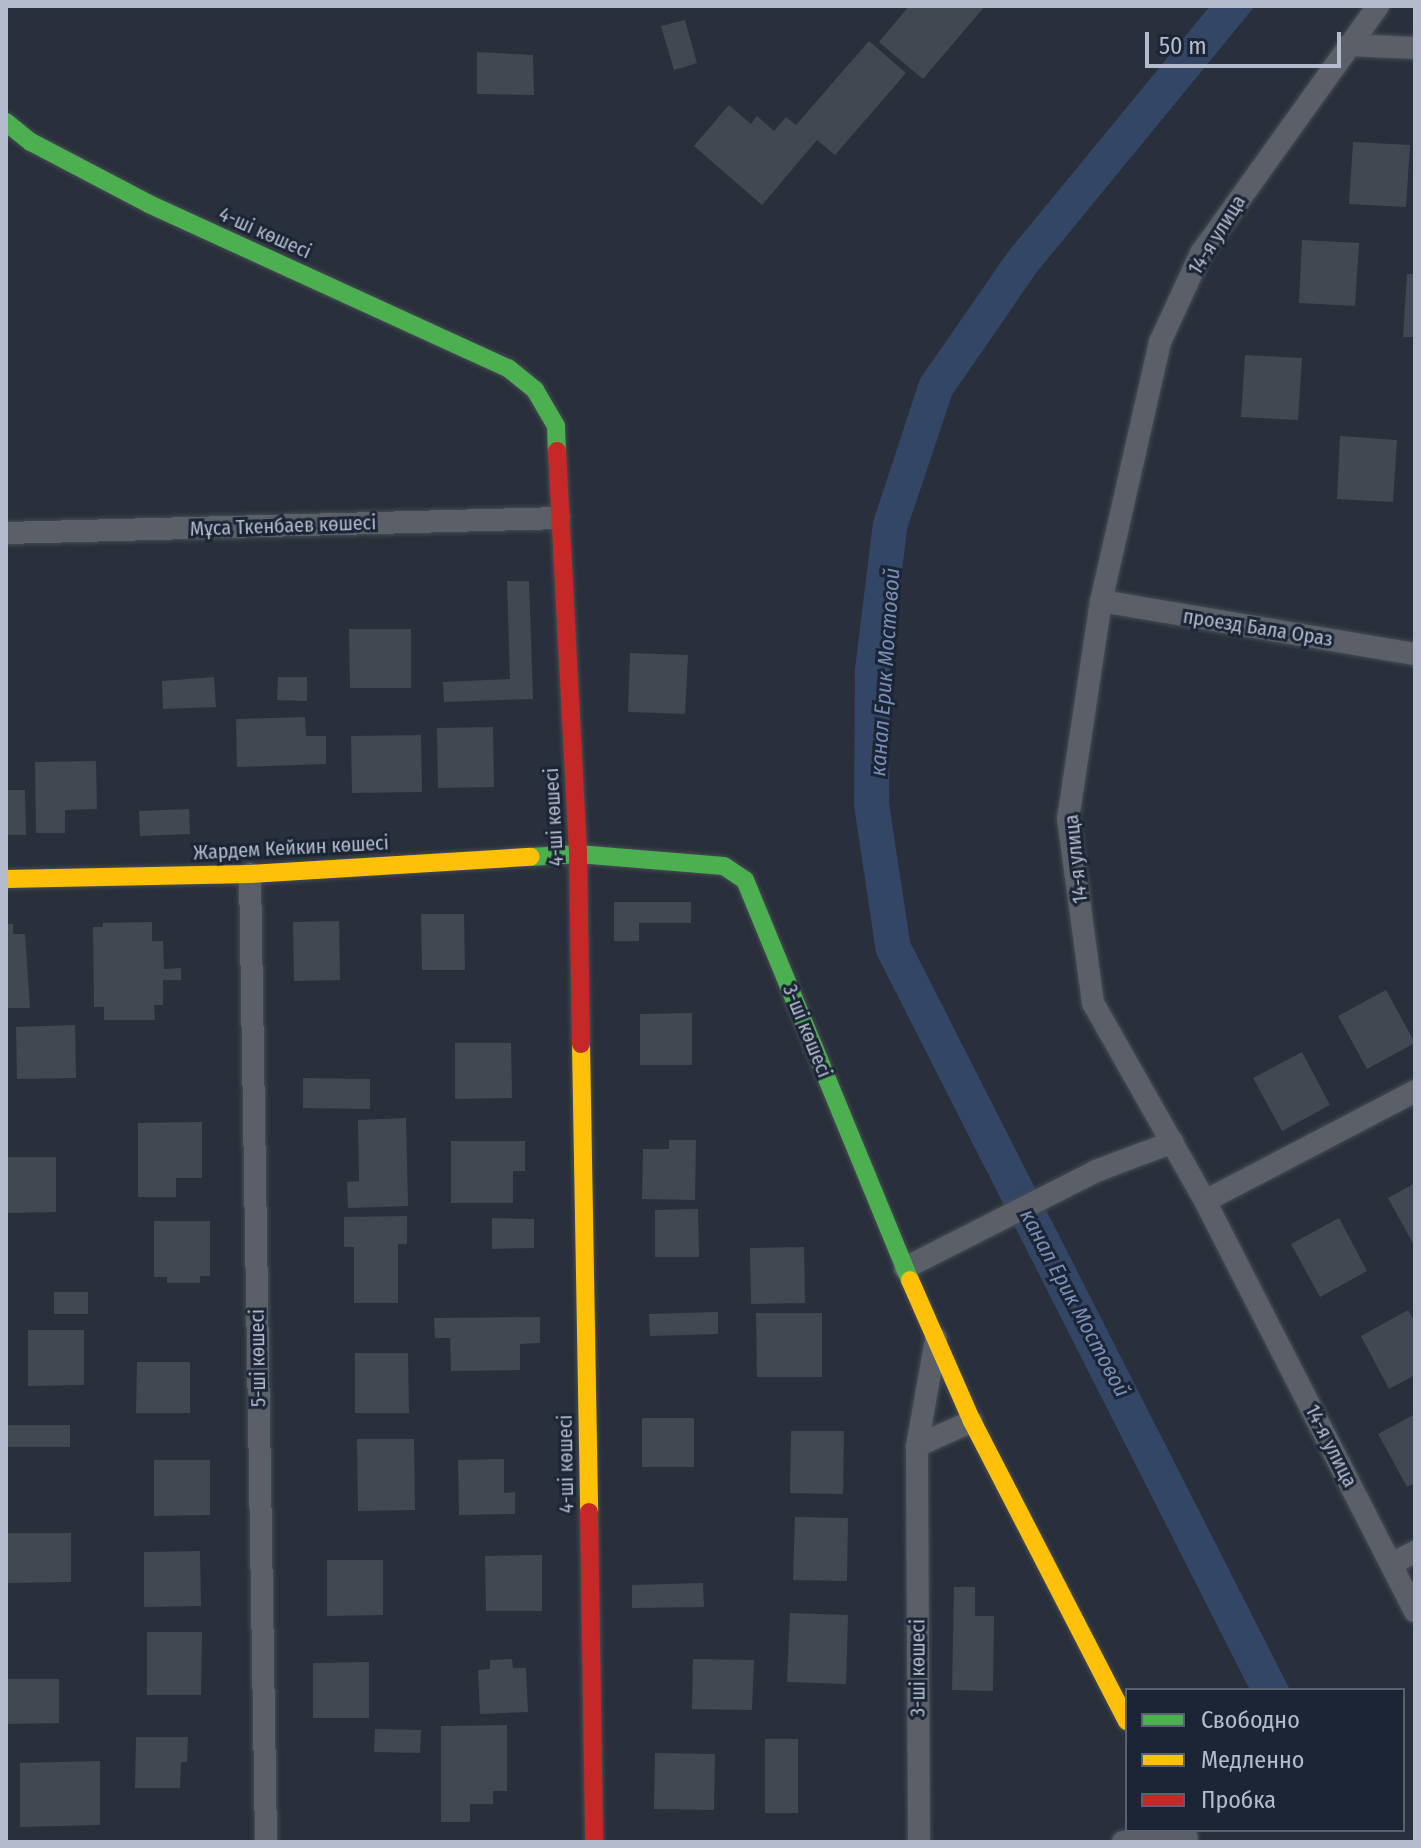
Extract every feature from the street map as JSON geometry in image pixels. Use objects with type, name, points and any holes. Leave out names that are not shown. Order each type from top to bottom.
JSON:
[{"type":"street","name":"14-я улица","points":[[1378,6],[1201,253],[1160,342],[1101,601],[1068,818],[1093,1003],[1205,1201],[1415,1611]]},
{"type":"street","points":[[1349,45],[1415,48]]},
{"type":"street","name":"4-ші көшесі","points":[[6,122],[31,142],[149,204],[508,368],[535,390],[556,426],[578,854],[594,1842]]},
{"type":"street","name":"Мұса Ткенбаев көшесі","points":[[6,533],[559,518]]},
{"type":"street","name":"проезд Бала Ораз","points":[[1101,601],[1415,654]]},
{"type":"street","name":"Жардем Кейкин көшесі","points":[[6,879],[250,874],[578,854]]},
{"type":"street","name":"3-ші көшесі","points":[[578,854],[724,866],[745,880],[905,1268],[972,1421],[1125,1717]]},
{"type":"street","name":"5-ші көшесі","points":[[250,874],[266,1842]]},
{"type":"street","points":[[1205,1201],[1415,1091]]},
{"type":"street","points":[[905,1268],[1096,1171],[1173,1142]]},
{"type":"street","name":"3-ші көшесі","points":[[919,1842],[917,1446],[936,1339]]},
{"type":"street","points":[[917,1446],[972,1421]]},
{"type":"street","points":[[1391,1564],[1415,1552]]},
{"type":"street","points":[[1123,1842],[1187,1837]]},
{"type":"water","name":"канал Ерик Мостовой","points":[[1210,6],[1255,6],[1036,273],[952,395],[907,529],[890,671],[889,803],[910,942],[1289,1688],[1249,1688],[876,953],[854,805],[855,669],[873,522],[920,379],[1008,252]]},
{"type":"building","points":[[909,6],[985,6],[923,79],[879,42]]},
{"type":"building","points":[[685,20],[697,63],[674,70],[661,26]]},
{"type":"building","points":[[869,41],[906,73],[835,155],[817,140],[762,205],[694,146],[729,105],[751,124],[757,116],[774,131],[786,117],[796,125]]},
{"type":"building","points":[[477,52],[533,55],[534,95],[477,94]]},
{"type":"building","points":[[1353,142],[1410,145],[1406,207],[1349,204]]},
{"type":"building","points":[[1302,240],[1359,243],[1355,306],[1299,303]]},
{"type":"building","points":[[1407,274],[1415,274],[1415,337],[1403,337]]},
{"type":"building","points":[[1245,355],[1302,358],[1298,420],[1241,417]]},
{"type":"building","points":[[1340,436],[1397,440],[1393,502],[1337,499]]},
{"type":"building","points":[[507,581],[529,581],[533,699],[444,702],[443,682],[510,679]]},
{"type":"building","points":[[349,629],[411,629],[411,688],[350,688]]},
{"type":"building","points":[[630,653],[688,655],[685,714],[628,712]]},
{"type":"building","points":[[214,677],[216,707],[163,709],[162,681]]},
{"type":"building","points":[[278,677],[307,677],[307,701],[277,700]]},
{"type":"building","points":[[305,717],[306,736],[326,736],[326,764],[237,767],[236,719]]},
{"type":"building","points":[[493,727],[494,787],[438,788],[437,728]]},
{"type":"building","points":[[421,735],[422,792],[352,793],[351,736]]},
{"type":"building","points":[[96,761],[97,809],[65,810],[65,833],[36,833],[35,762]]},
{"type":"building","points":[[7,790],[25,790],[26,835],[7,835]]},
{"type":"building","points":[[189,809],[190,834],[140,836],[139,811]]},
{"type":"building","points":[[614,902],[691,902],[691,923],[639,923],[639,941],[614,941]]},
{"type":"building","points":[[421,914],[464,914],[465,970],[422,970]]},
{"type":"building","points":[[339,921],[340,980],[294,981],[293,922]]},
{"type":"building","points":[[152,922],[152,941],[163,941],[164,969],[181,968],[181,980],[163,980],[163,1005],[154,1005],[155,1020],[104,1020],[104,1007],[94,1007],[93,927],[103,927],[103,923]]},
{"type":"building","points":[[6,924],[13,924],[13,934],[25,934],[30,1008],[6,1008]]},
{"type":"building","points":[[1386,990],[1415,1043],[1367,1069],[1338,1016]]},
{"type":"building","points":[[692,1013],[692,1065],[640,1065],[640,1014]]},
{"type":"building","points":[[75,1025],[76,1078],[17,1079],[16,1027]]},
{"type":"building","points":[[455,1043],[511,1043],[512,1098],[455,1099]]},
{"type":"building","points":[[1302,1052],[1330,1105],[1282,1131],[1253,1078]]},
{"type":"building","points":[[303,1078],[370,1079],[370,1109],[303,1108]]},
{"type":"building","points":[[406,1118],[408,1206],[348,1208],[347,1182],[359,1181],[358,1120]]},
{"type":"building","points":[[202,1122],[202,1178],[176,1178],[176,1197],[138,1197],[138,1123]]},
{"type":"building","points":[[669,1140],[696,1140],[695,1200],[642,1199],[643,1149],[669,1149]]},
{"type":"building","points":[[451,1141],[525,1141],[525,1171],[513,1171],[513,1203],[451,1203]]},
{"type":"building","points":[[6,1157],[56,1157],[56,1212],[6,1213]]},
{"type":"building","points":[[1415,1183],[1415,1247],[1388,1198]]},
{"type":"building","points":[[698,1209],[699,1257],[655,1257],[655,1210]]},
{"type":"building","points":[[407,1216],[407,1244],[398,1244],[398,1303],[354,1303],[354,1247],[344,1247],[344,1217]]},
{"type":"building","points":[[492,1218],[534,1219],[534,1248],[492,1249]]},
{"type":"building","points":[[1339,1218],[1367,1271],[1320,1297],[1291,1244]]},
{"type":"building","points":[[154,1221],[210,1221],[210,1276],[200,1276],[200,1283],[167,1283],[167,1277],[154,1277]]},
{"type":"building","points":[[804,1247],[805,1303],[751,1304],[750,1248]]},
{"type":"building","points":[[54,1292],[88,1292],[88,1314],[54,1314]]},
{"type":"building","points":[[1408,1310],[1415,1322],[1415,1375],[1389,1389],[1361,1336]]},
{"type":"building","points":[[718,1312],[718,1334],[650,1336],[649,1314]]},
{"type":"building","points":[[756,1313],[822,1313],[822,1377],[757,1377]]},
{"type":"building","points":[[540,1317],[540,1343],[520,1344],[520,1370],[451,1371],[450,1338],[435,1338],[434,1318]]},
{"type":"building","points":[[28,1330],[84,1330],[84,1385],[28,1386]]},
{"type":"building","points":[[355,1353],[408,1353],[409,1413],[355,1413]]},
{"type":"building","points":[[137,1362],[190,1362],[190,1413],[136,1413]]},
{"type":"building","points":[[1415,1414],[1415,1483],[1407,1487],[1378,1434]]},
{"type":"building","points":[[642,1418],[694,1418],[694,1467],[642,1467]]},
{"type":"building","points":[[6,1425],[70,1425],[70,1447],[6,1447]]},
{"type":"building","points":[[791,1431],[844,1431],[843,1494],[790,1493]]},
{"type":"building","points":[[357,1439],[414,1439],[415,1510],[358,1511]]},
{"type":"building","points":[[504,1459],[504,1493],[515,1492],[515,1514],[459,1515],[458,1460]]},
{"type":"building","points":[[154,1460],[210,1460],[210,1515],[154,1516]]},
{"type":"building","points":[[795,1517],[848,1518],[847,1581],[793,1580]]},
{"type":"building","points":[[6,1533],[71,1533],[71,1582],[6,1583]]},
{"type":"building","points":[[200,1551],[201,1606],[144,1607],[144,1552]]},
{"type":"building","points":[[542,1555],[542,1611],[486,1611],[485,1556]]},
{"type":"building","points":[[327,1560],[383,1560],[383,1615],[327,1616]]},
{"type":"building","points":[[703,1583],[704,1607],[632,1608],[632,1585]]},
{"type":"building","points":[[954,1587],[975,1587],[975,1616],[994,1616],[993,1691],[952,1690]]},
{"type":"building","points":[[790,1613],[848,1615],[846,1684],[787,1682]]},
{"type":"building","points":[[147,1632],[202,1632],[201,1695],[147,1695]]},
{"type":"building","points":[[512,1659],[513,1668],[526,1668],[528,1712],[480,1714],[478,1670],[490,1669],[490,1660]]},
{"type":"building","points":[[693,1659],[754,1660],[752,1710],[692,1709]]},
{"type":"building","points":[[369,1662],[369,1718],[313,1718],[313,1663]]},
{"type":"building","points":[[6,1679],[59,1679],[59,1723],[6,1724]]},
{"type":"building","points":[[507,1725],[507,1791],[493,1791],[493,1804],[470,1804],[470,1822],[441,1822],[441,1726]]},
{"type":"building","points":[[375,1729],[421,1730],[420,1753],[374,1752]]},
{"type":"building","points":[[136,1737],[188,1737],[187,1762],[181,1762],[180,1788],[135,1788]]},
{"type":"building","points":[[765,1739],[798,1739],[798,1813],[765,1813]]},
{"type":"building","points":[[655,1753],[715,1754],[714,1810],[654,1809]]},
{"type":"building","points":[[100,1761],[100,1825],[20,1827],[20,1763]]},
{"type":"traffic: fast","points":[[6,122],[31,142],[149,204],[508,368],[535,390],[556,426],[557,451]]},
{"type":"traffic: fast","points":[[530,857],[578,854],[724,866],[745,880],[910,1280]]},
{"type":"traffic: slow","points":[[6,879],[250,874],[530,857]]},
{"type":"traffic: slow","points":[[581,1044],[589,1512]]},
{"type":"traffic: slow","points":[[910,1280],[972,1421],[1125,1717]]},
{"type":"traffic: jam","points":[[557,451],[578,854],[581,1044]]},
{"type":"traffic: jam","points":[[589,1512],[594,1842]]}]
